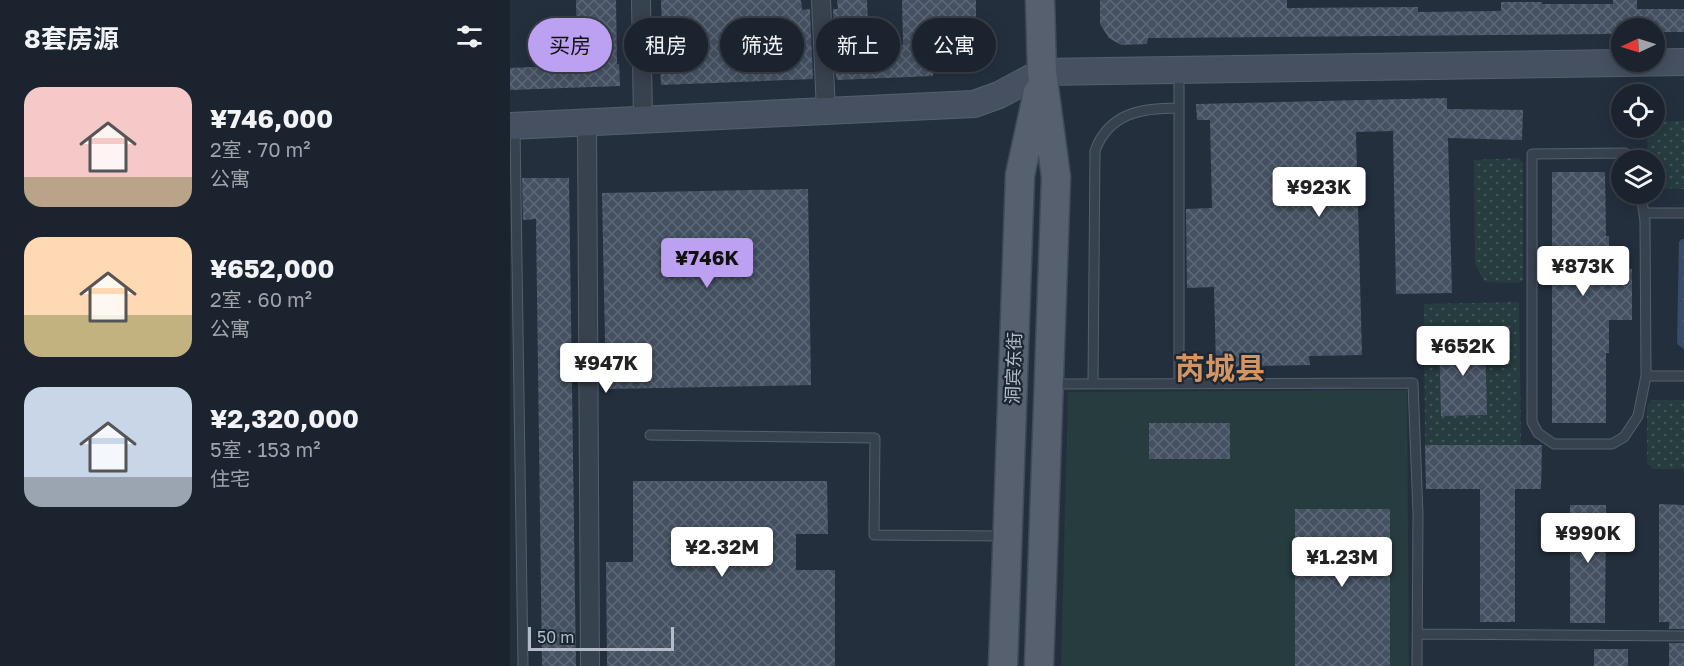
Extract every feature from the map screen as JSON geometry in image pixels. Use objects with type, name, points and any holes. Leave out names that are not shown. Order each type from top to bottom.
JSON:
[{"type":"main road","name":"洞宾东街","points":[[1039,666],[1056,177],[1042,72],[1041,0]]},
{"type":"main road","name":"洞宾东街","points":[[1003,666],[1020,176],[1042,72]]},
{"type":"street","points":[[641,0],[643,120]]},
{"type":"street","points":[[820,0],[826,111]]},
{"type":"street","points":[[512,126],[974,104],[999,95],[1042,72],[1684,62]]},
{"type":"street","points":[[587,123],[590,666]]},
{"type":"lane","points":[[1179,70],[1179,384]]},
{"type":"lane","points":[[1093,384],[1095,151],[1103,133],[1118,119],[1157,108],[1179,108]]},
{"type":"lane","points":[[512,126],[523,666]]},
{"type":"lane","points":[[1611,153],[1532,154],[1532,422],[1538,434],[1554,444],[1612,444],[1624,437],[1638,416],[1646,376],[1643,204]]},
{"type":"lane","points":[[1644,213],[1684,213]]},
{"type":"lane","points":[[1646,376],[1684,376]]},
{"type":"lane","points":[[1049,384],[1413,383],[1418,514],[1417,666]]},
{"type":"lane","points":[[650,435],[876,438],[874,535],[1007,536]]},
{"type":"lane","points":[[1417,634],[1684,636]]},
{"type":"green space","points":[[1665,121],[1684,121],[1684,189],[1665,188],[1665,150],[1647,150],[1648,138],[1665,138]]},
{"type":"green space","points":[[1518,158],[1523,163],[1523,280],[1518,283],[1485,282],[1475,264],[1474,160]]},
{"type":"green space","points":[[1519,302],[1521,445],[1425,445],[1424,304]],"holes":[[[1484,337],[1487,415],[1442,416],[1439,339]]]},
{"type":"green space","points":[[1407,390],[1409,666],[1061,666],[1068,392]]},
{"type":"green space","points":[[1651,400],[1684,400],[1684,469],[1653,469],[1647,463],[1647,407]]},
{"type":"water","points":[[1684,239],[1684,349],[1677,344],[1679,242]]},
{"type":"building","points":[[576,0],[616,0],[617,64],[619,64],[620,86],[510,90],[510,68],[528,67],[528,72],[612,72],[612,18],[576,18]]},
{"type":"building","points":[[661,0],[801,0],[802,10],[810,9],[813,79],[661,85],[660,72],[708,72],[708,18],[661,18]]},
{"type":"building","points":[[837,0],[867,0],[868,18],[833,18],[833,9],[838,9]]},
{"type":"building","points":[[902,0],[976,0],[976,18],[912,18],[912,72],[968,72],[967,73],[933,73],[933,76],[838,80],[836,72],[900,72],[900,45],[903,45]]},
{"type":"building","points":[[1100,0],[1287,0],[1287,8],[1418,7],[1418,12],[1501,11],[1501,2],[1613,4],[1613,0],[1637,0],[1637,9],[1684,9],[1684,32],[1665,32],[1665,18],[1611,18],[1610,34],[1148,38],[1147,44],[1121,45],[1109,38],[1100,24]]},
{"type":"building","points":[[1447,98],[1447,109],[1523,110],[1522,140],[1448,138],[1452,293],[1396,294],[1393,131],[1356,132],[1362,355],[1309,356],[1310,365],[1216,367],[1214,287],[1187,288],[1186,209],[1212,208],[1210,120],[1197,120],[1196,104]]},
{"type":"building","points":[[1552,172],[1605,172],[1609,270],[1632,269],[1632,320],[1609,320],[1609,353],[1606,353],[1606,423],[1552,423]]},
{"type":"building","points":[[522,178],[569,178],[576,666],[542,666],[536,219],[523,220]]},
{"type":"building","points":[[808,189],[811,385],[606,389],[602,193]]},
{"type":"building","points":[[1485,337],[1487,415],[1441,416],[1439,338]]},
{"type":"building","points":[[1149,423],[1230,423],[1230,459],[1149,459]]},
{"type":"building","points":[[1425,445],[1542,445],[1541,489],[1515,489],[1515,622],[1480,622],[1480,489],[1426,489]]},
{"type":"building","points":[[633,481],[827,481],[828,534],[796,534],[796,570],[835,570],[835,666],[607,666],[606,562],[633,562]]},
{"type":"building","points":[[1659,504],[1684,505],[1684,629],[1669,629],[1669,622],[1659,622]]},
{"type":"building","points":[[1570,505],[1606,505],[1605,623],[1570,623]]},
{"type":"building","points":[[1295,509],[1390,509],[1390,666],[1295,666]]},
{"type":"building","points":[[1669,643],[1684,643],[1684,666],[1669,666]]},
{"type":"building","points":[[1594,649],[1628,649],[1628,666],[1594,666]]},
{"type":"district","name":"芮城县","points":[[1220,368]]}]
